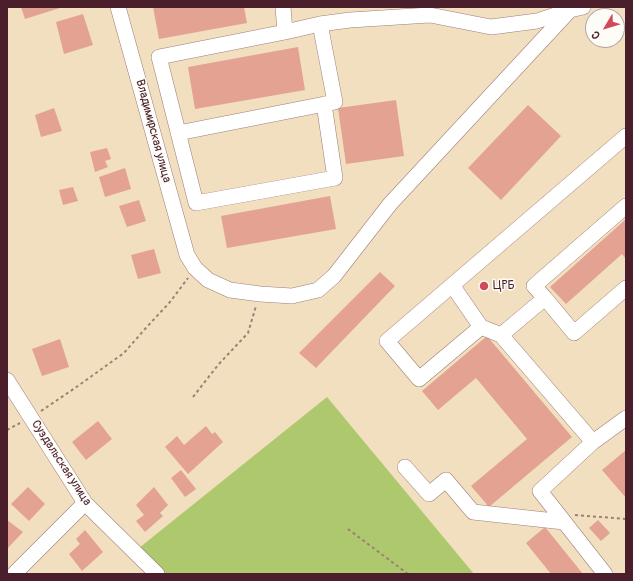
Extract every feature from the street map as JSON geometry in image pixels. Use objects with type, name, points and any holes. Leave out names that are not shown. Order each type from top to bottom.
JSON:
[{"type":"street","name":"Владимирская улица","points":[[118,7],[187,255],[195,268],[208,280],[230,290],[292,296],[318,290],[334,276],[390,204],[576,9]]},
{"type":"street","points":[[283,7],[285,32]]},
{"type":"street","points":[[324,104],[335,178],[196,203],[159,57],[320,24],[349,13],[429,11],[491,27],[537,21],[576,9]]},
{"type":"street","points":[[178,133],[335,102],[320,24]]},
{"type":"street","points":[[481,327],[419,379],[387,341],[626,136]]},
{"type":"street","points":[[626,206],[534,286],[574,333],[626,288]]},
{"type":"street","points":[[452,285],[481,327],[501,335],[593,442]]},
{"type":"street","points":[[501,335],[545,298]]},
{"type":"street","name":"Суздальская улица","points":[[7,380],[85,503],[157,574]]},
{"type":"street","points":[[605,574],[540,491],[593,442],[626,418]]},
{"type":"street","points":[[405,467],[429,494],[446,480],[473,512],[561,518]]},
{"type":"street","points":[[14,574],[85,503]]},
{"type":"path","points":[[7,430],[75,388],[124,353],[170,302],[195,268]]},
{"type":"path","points":[[193,397],[218,365],[248,333],[260,294]]},
{"type":"path","points":[[561,518],[626,519]]},
{"type":"path","points":[[348,529],[408,574]]},
{"type":"green space","points":[[327,397],[474,574],[157,574],[134,552]]},
{"type":"building","points":[[21,7],[63,7],[25,19]]},
{"type":"building","points":[[153,7],[244,7],[247,23],[159,39]]},
{"type":"building","points":[[83,14],[93,45],[64,54],[56,22]]},
{"type":"building","points":[[298,47],[305,90],[195,109],[188,67]]},
{"type":"building","points":[[396,100],[404,156],[346,164],[338,108]]},
{"type":"building","points":[[528,105],[561,136],[501,200],[468,168]]},
{"type":"building","points":[[54,108],[62,131],[41,137],[35,115]]},
{"type":"building","points":[[107,148],[111,159],[105,161],[108,167],[95,172],[90,152]]},
{"type":"building","points":[[125,168],[131,189],[105,197],[99,177]]},
{"type":"building","points":[[73,187],[78,201],[63,205],[59,190]]},
{"type":"building","points":[[330,196],[336,229],[227,248],[221,216]]},
{"type":"building","points":[[139,200],[146,221],[127,227],[119,206]]},
{"type":"building","points":[[626,219],[626,259],[622,254],[566,304],[550,287]]},
{"type":"building","points":[[154,249],[161,273],[138,279],[131,255]]},
{"type":"building","points":[[380,272],[395,286],[316,368],[299,353]]},
{"type":"building","points":[[487,336],[572,437],[489,507],[471,486],[527,439],[476,378],[438,410],[422,391]]},
{"type":"building","points":[[60,339],[69,367],[42,376],[32,349]]},
{"type":"building","points":[[98,421],[112,439],[86,460],[72,442]]},
{"type":"building","points":[[206,426],[212,434],[215,432],[223,442],[188,474],[165,447],[177,436],[184,445]]},
{"type":"building","points":[[626,450],[626,498],[602,470]]},
{"type":"building","points":[[181,470],[196,489],[185,497],[171,478]]},
{"type":"building","points":[[28,487],[45,504],[29,521],[11,504]]},
{"type":"building","points":[[154,487],[168,505],[160,513],[163,516],[145,532],[136,521],[144,515],[136,505]]},
{"type":"building","points":[[7,520],[23,532],[7,549]]},
{"type":"building","points":[[598,520],[610,533],[601,541],[589,528]]},
{"type":"building","points":[[545,527],[583,574],[551,574],[526,543]]},
{"type":"building","points":[[85,530],[103,552],[82,571],[69,554],[80,544],[76,539]]},
{"type":"place","name":"ЦРБ","points":[[484,286]]}]
